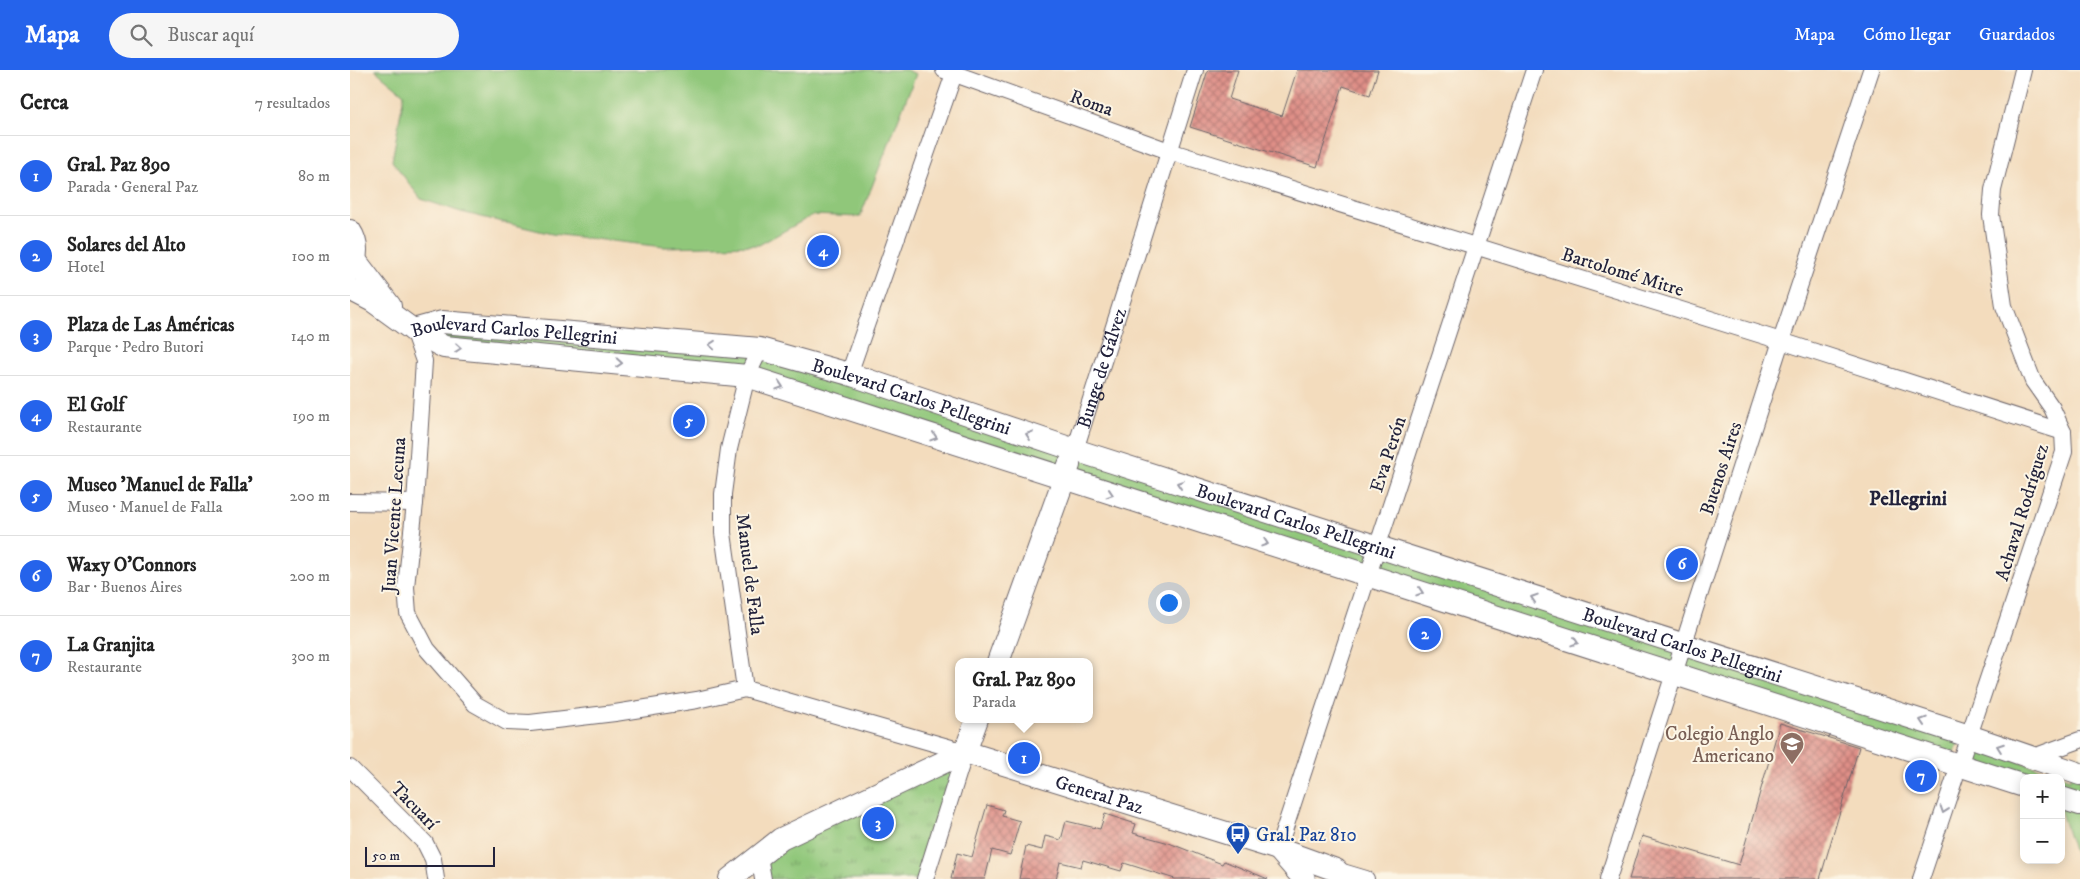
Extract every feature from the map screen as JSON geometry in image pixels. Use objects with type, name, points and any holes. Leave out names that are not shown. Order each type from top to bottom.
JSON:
[{"type":"street","name":"Bunge de Gálvez","points":[[999,658],[1075,450],[1194,70]]},
{"type":"street","name":"Eva Perón","points":[[1278,849],[1534,70]]},
{"type":"street","name":"Buenos Aires","points":[[1608,879],[1870,70]]},
{"type":"street","name":"Roma","points":[[949,72],[1169,151]]},
{"type":"street","points":[[849,374],[949,72]]},
{"type":"street","name":"Achaval Rodríguez","points":[[1921,879],[2064,452],[2063,432],[2052,408],[2033,381],[2004,306],[1991,215],[1993,190],[2018,72]]},
{"type":"street","name":"Bartolomé Mitre","points":[[1169,151],[1781,340],[2063,432]]},
{"type":"street","points":[[350,231],[356,244],[353,265],[413,330]]},
{"type":"street","points":[[350,289],[373,301],[413,330]]},
{"type":"street","name":"Boulevard Carlos Pellegrini","points":[[413,330],[442,322],[760,349],[849,374],[1075,450],[1969,736],[2080,774]]},
{"type":"street","name":"Boulevard Carlos Pellegrini","points":[[413,330],[444,347],[747,376],[2020,785]]},
{"type":"street","name":"Juan Vicente Lecuna","points":[[413,330],[424,361],[415,503],[406,587],[408,613],[427,650],[475,704],[507,722],[530,723],[624,712],[697,700],[745,689]]},
{"type":"street","name":"Manuel de Falla","points":[[745,689],[723,533],[723,494],[729,449],[747,376],[760,349]]},
{"type":"street","points":[[350,502],[415,503]]},
{"type":"street","name":"General Paz","points":[[745,689],[965,752],[1278,849],[1340,874],[1366,879]]},
{"type":"street","points":[[925,879],[976,723]]},
{"type":"street","points":[[2031,758],[2080,740]]},
{"type":"street","points":[[730,879],[781,839],[965,752]]},
{"type":"street","name":"Tacuarí","points":[[350,768],[425,843],[433,859],[436,879]]},
{"type":"street","points":[[2065,799],[2080,804]]},
{"type":"street","points":[[1278,849],[1304,879]]},
{"type":"street","points":[[759,856],[763,879]]},
{"type":"green space","points":[[375,70],[906,70],[916,74],[860,217],[813,215],[759,245],[664,247],[552,234],[461,212],[421,199],[392,161],[404,94]]},
{"type":"green space","points":[[413,330],[760,349],[1684,646],[1674,675],[747,376],[444,347]]},
{"type":"green space","points":[[1687,647],[1961,736],[1953,758],[1675,674]]},
{"type":"green space","points":[[1974,746],[2055,774],[2020,774],[2020,777],[1967,764]]},
{"type":"green space","points":[[965,752],[925,879],[763,879],[759,856]]},
{"type":"green space","points":[[2080,755],[2080,801],[2065,796],[2065,777],[2070,779]]},
{"type":"green space","points":[[2065,805],[2080,810],[2080,872],[2065,825]]},
{"type":"building","points":[[1208,70],[1238,70],[1229,99],[1282,116],[1297,70],[1378,70],[1370,95],[1343,86],[1317,167],[1190,127]]},
{"type":"building","points":[[1780,723],[1859,747],[1820,879],[1629,879],[1642,836],[1739,865]]},
{"type":"building","points":[[987,805],[1004,810],[1002,816],[1020,821],[1010,855],[992,850],[985,879],[951,879],[957,853],[972,857]]},
{"type":"building","points":[[1105,814],[1136,824],[1133,833],[1169,843],[1222,864],[1224,861],[1268,879],[1175,879],[1124,863],[1121,871],[1083,860],[1081,867],[1060,862],[1056,879],[1019,879],[1026,846],[1042,850],[1045,836],[1061,840],[1066,821],[1100,829]]},
{"type":"place","name":"El Golf","points":[[823,251]]},
{"type":"place","name":"Museo 'Manuel de Falla'","points":[[689,421]]},
{"type":"place","name":"Waxy O'Connors","points":[[1682,564]]},
{"type":"place","name":"Solares del Alto","points":[[1425,634]]},
{"type":"place","name":"Gral. Paz 890","points":[[1024,758]]},
{"type":"place","name":"Colegio Anglo Americano","points":[[1792,765]]},
{"type":"place","name":"La Granjita","points":[[1921,776]]},
{"type":"place","name":"Plaza de Las Américas","points":[[878,823]]},
{"type":"place","name":"Gral. Paz 810","points":[[1238,855]]},
{"type":"district","name":"Pellegrini","points":[[1908,498]]}]
